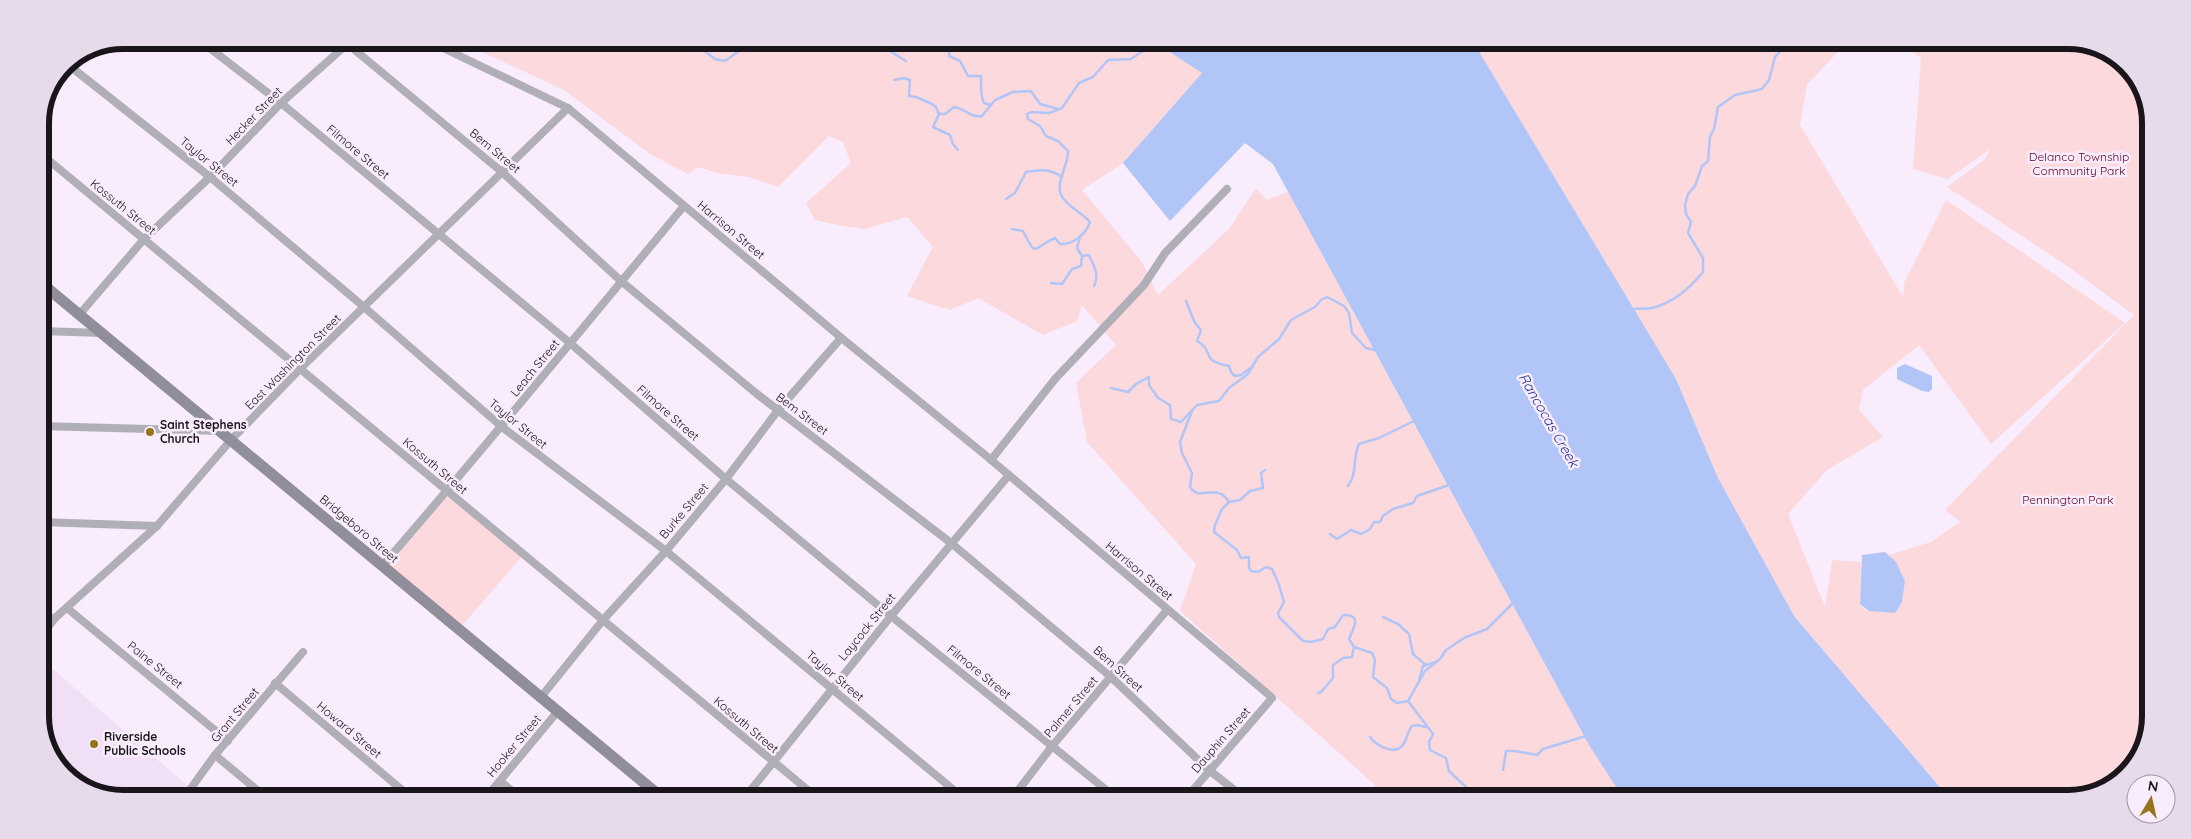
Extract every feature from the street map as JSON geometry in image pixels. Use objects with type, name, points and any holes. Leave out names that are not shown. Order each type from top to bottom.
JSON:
[{"type":"main road","name":"Bridgeboro Street","points":[[49,290],[653,790]]},
{"type":"street","name":"Filmore Street","points":[[211,49],[281,103],[570,343],[726,479],[890,616],[1107,790]]},
{"type":"street","name":"Hecker Street","points":[[79,315],[144,239],[210,177],[281,103],[342,49]]},
{"type":"street","name":"Bem Street","points":[[354,49],[502,172],[622,281],[757,394],[779,409],[951,543],[1111,677],[1210,770],[1234,790]]},
{"type":"street","name":"Harrison Street","points":[[445,49],[568,108],[841,338],[1009,475],[1272,698]]},
{"type":"street","name":"Taylor Street","points":[[72,68],[210,177],[502,427],[666,551],[954,790]]},
{"type":"street","name":"East Washington Street","points":[[49,626],[55,618],[157,526],[231,440],[301,368],[568,108]]},
{"type":"street","name":"Kossuth Street","points":[[49,161],[301,368],[808,790]]},
{"type":"street","points":[[991,460],[1054,378],[1144,285],[1165,253],[1227,189]]},
{"type":"street","name":"Leach Street","points":[[382,566],[502,427],[684,206]]},
{"type":"street","points":[[49,332],[104,334]]},
{"type":"street","name":"Burke Street","points":[[541,697],[603,620],[666,551],[726,479],[779,409],[841,338]]},
{"type":"street","points":[[49,426],[220,431]]},
{"type":"street","name":"Laycock Street","points":[[751,790],[890,616],[1009,475]]},
{"type":"street","points":[[49,522],[157,526]]},
{"type":"street","name":"Paine Street","points":[[67,608],[228,741]]},
{"type":"street","name":"Palmer Street","points":[[1018,790],[1053,745],[1167,610]]},
{"type":"street","points":[[49,618],[55,618]]},
{"type":"street","name":"Grant Street","points":[[190,790],[215,755],[302,652]]},
{"type":"street","name":"Howard Street","points":[[274,683],[402,790]]},
{"type":"street","name":"Dauphin Street","points":[[1193,790],[1272,698]]},
{"type":"street","name":"Hooker Street","points":[[492,790],[558,711]]},
{"type":"street","points":[[215,755],[257,790]]},
{"type":"street","points":[[500,781],[510,790]]},
{"type":"shaded area","name":"Riverside Public Schools","points":[[49,666],[192,790],[108,789],[90,783],[74,772],[59,753],[51,735],[49,721]]},
{"type":"green space","points":[[475,49],[1165,49],[1203,73],[1123,163],[1082,190],[1142,262],[1158,295],[1230,228],[1256,188],[1267,200],[1288,192],[1589,745],[1618,790],[1371,790],[1375,785],[1180,611],[1196,564],[1087,442],[1076,383],[1116,345],[1082,305],[1077,321],[1043,335],[978,298],[950,310],[907,296],[933,247],[907,217],[864,229],[842,226],[815,220],[806,203],[851,163],[843,142],[829,136],[778,187],[749,177],[718,173],[698,167],[688,174],[650,154],[564,90]]},
{"type":"green space","points":[[1477,49],[1840,49],[1807,85],[1800,125],[1903,297],[1905,281],[1946,200],[2125,323],[1991,444],[1919,345],[1863,390],[1859,410],[1883,437],[1827,470],[1788,514],[1825,607],[1832,560],[1861,562],[1860,604],[1865,610],[1895,613],[1902,602],[1905,581],[1889,555],[1931,542],[1960,522],[1945,510],[2134,315],[2060,261],[1947,187],[1984,160],[1991,149],[1947,179],[1913,169],[1921,58],[1909,49],[2078,49],[2101,56],[2121,70],[2135,90],[2141,108],[2142,726],[2132,753],[2121,769],[2101,783],[2083,789],[1942,790],[1794,616],[1718,478],[1676,379]]},
{"type":"green space","points":[[448,491],[524,554],[459,629],[382,566]]},
{"type":"water","name":"Rancocas Creek","points":[[1165,49],[1477,49],[1676,379],[1718,478],[1794,616],[1942,790],[1618,790],[1589,745],[1273,164],[1245,143],[1170,221],[1123,163],[1202,73]]},
{"type":"water","points":[[1905,364],[1932,376],[1932,389],[1929,392],[1922,391],[1897,379],[1897,368]]},
{"type":"water","points":[[1885,552],[1896,562],[1905,581],[1902,602],[1895,613],[1869,611],[1860,604],[1862,555]]},
{"type":"waterway","points":[[689,49],[693,51],[703,50],[715,59],[725,61],[742,49]]},
{"type":"waterway","points":[[883,49],[906,61]]},
{"type":"waterway","points":[[950,49],[949,56],[960,61],[968,76],[981,76],[982,99],[984,103],[991,105]]},
{"type":"waterway","points":[[1012,229],[1023,231],[1033,248],[1036,249],[1055,238],[1060,244],[1070,243],[1085,231],[1090,222],[1069,205],[1060,193],[1060,181],[1068,157],[1068,151],[1058,141],[1046,136],[1040,126],[1028,119],[1027,114],[1031,112],[1049,113],[1062,108],[1079,83],[1093,77],[1108,60],[1131,59],[1146,49]]},
{"type":"waterway","points":[[1632,310],[1647,309],[1667,303],[1687,289],[1703,272],[1703,258],[1688,233],[1691,222],[1686,214],[1685,205],[1688,194],[1695,186],[1702,166],[1708,161],[1710,137],[1714,129],[1718,107],[1735,95],[1762,89],[1769,80],[1775,57],[1782,49]]},
{"type":"waterway","points":[[894,80],[904,78],[910,80],[909,96],[916,97],[936,107],[939,114],[933,127],[950,135],[953,144],[958,150]]},
{"type":"waterway","points":[[939,114],[945,114],[954,107],[974,116],[982,116],[995,100],[1013,92],[1031,91],[1040,104],[1058,109]]},
{"type":"waterway","points":[[1006,199],[1015,193],[1026,172],[1049,171],[1062,177]]},
{"type":"waterway","points":[[1051,283],[1062,284],[1072,269],[1081,266],[1082,256],[1077,248],[1080,237]]},
{"type":"waterway","points":[[1082,256],[1089,255],[1094,266],[1096,273],[1094,286]]},
{"type":"waterway","points":[[1111,388],[1128,392],[1136,384],[1149,377],[1149,385],[1158,398],[1170,405],[1171,419],[1181,422],[1197,405],[1219,401],[1229,388],[1248,374],[1258,357],[1279,339],[1291,320],[1315,307],[1321,300],[1327,297],[1344,306],[1349,313],[1352,333],[1366,348],[1375,350]]},
{"type":"waterway","points":[[1186,301],[1195,323],[1201,330],[1197,341],[1203,345],[1210,358],[1220,364],[1229,366],[1235,376],[1241,375],[1253,366]]},
{"type":"waterway","points":[[1192,411],[1180,442],[1182,453],[1192,473],[1190,487],[1198,493],[1219,493],[1229,502]]},
{"type":"waterway","points":[[1348,486],[1353,476],[1359,444],[1379,438],[1416,420]]},
{"type":"waterway","points":[[1265,470],[1261,473],[1263,488],[1250,491],[1240,500],[1229,502],[1222,509],[1214,532],[1237,550],[1241,558],[1249,557],[1249,568],[1251,571],[1258,572],[1266,567],[1272,569],[1284,602],[1278,613],[1279,617],[1303,641],[1311,642],[1323,639],[1328,629],[1335,627],[1343,615],[1349,615],[1355,620],[1349,639],[1354,647],[1352,657],[1343,658],[1333,665],[1333,678],[1318,693]]},
{"type":"waterway","points":[[1330,534],[1337,539],[1351,530],[1361,534],[1370,529],[1374,522],[1380,522],[1383,516],[1393,509],[1413,503],[1417,496],[1449,485]]},
{"type":"waterway","points":[[1408,701],[1425,671],[1440,659],[1446,650],[1464,638],[1487,629],[1514,602]]},
{"type":"waterway","points":[[1383,617],[1398,624],[1409,634],[1413,654],[1426,665]]},
{"type":"waterway","points":[[1354,647],[1372,653],[1375,660],[1373,677],[1387,688],[1391,699],[1397,703],[1408,701]]},
{"type":"waterway","points":[[1419,680],[1423,666],[1436,662]]},
{"type":"waterway","points":[[1408,701],[1433,734],[1429,742],[1430,750],[1446,758],[1449,771],[1468,790]]},
{"type":"waterway","points":[[1370,737],[1384,748],[1393,750],[1403,745],[1412,726],[1426,727]]},
{"type":"waterway","points":[[1503,770],[1506,751],[1537,755],[1543,749],[1586,736]]},
{"type":"place","name":"Saint Stephens Church","points":[[150,432]]},
{"type":"place","name":"Riverside Public Schools","points":[[94,744]]},
{"type":"park label","name":"Delanco Township Community Park","points":[[2079,164]]},
{"type":"park label","name":"Pennington Park","points":[[2068,500]]}]
